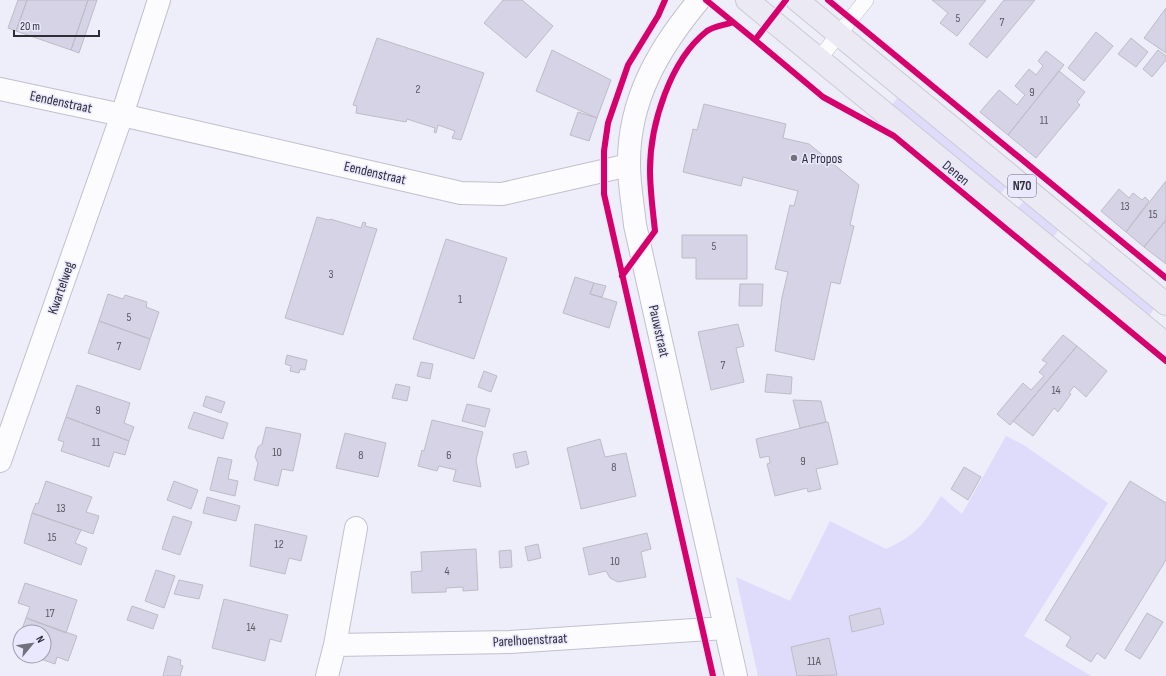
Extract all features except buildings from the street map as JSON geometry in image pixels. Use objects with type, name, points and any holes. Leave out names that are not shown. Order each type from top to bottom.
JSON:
[{"type":"main road","name":"Denen","points":[[747,0],[996,206],[1166,344]]},
{"type":"main road","name":"N70","points":[[797,0],[1166,304]]},
{"type":"street","points":[[122,115],[159,0]]},
{"type":"street","name":"Pauwstraat","points":[[699,0],[677,28],[651,67],[638,100],[631,131],[629,165],[635,225],[736,676]]},
{"type":"street","name":"Eendenstraat","points":[[0,90],[122,115],[461,193],[502,194],[629,165]]},
{"type":"street","name":"Kwartelweg","points":[[0,462],[122,115]]},
{"type":"street","points":[[327,676],[335,645],[356,528]]},
{"type":"street","name":"Parelhoenstraat","points":[[335,645],[510,642],[725,628]]},
{"type":"lane","points":[[819,59],[866,0]]},
{"type":"shaded area","points":[[901,93],[1010,182],[999,196],[891,106]]},
{"type":"shaded area","points":[[1027,197],[1062,225],[1052,239],[1017,209]]},
{"type":"shaded area","points":[[1096,254],[1158,304],[1148,317],[1086,265]]},
{"type":"shaded area","points":[[1006,436],[1022,444],[1108,503],[1024,636],[1091,676],[758,676],[736,577],[790,601],[830,521],[886,549],[897,544],[919,528],[941,496],[962,514]]},
{"type":"cycle path","points":[[665,0],[658,16],[628,65],[608,123],[604,151],[604,194],[713,676]]},
{"type":"cycle path","points":[[706,0],[755,40],[786,0]]},
{"type":"cycle path","points":[[828,0],[1166,278]]},
{"type":"cycle path","points":[[622,276],[655,231],[650,186],[651,152],[658,114],[665,94],[682,59],[694,43],[707,31],[733,22]]},
{"type":"cycle path","points":[[755,40],[823,97],[894,136],[1166,361]]},
{"type":"place","name":"A Propos","points":[[794,158]]}]
